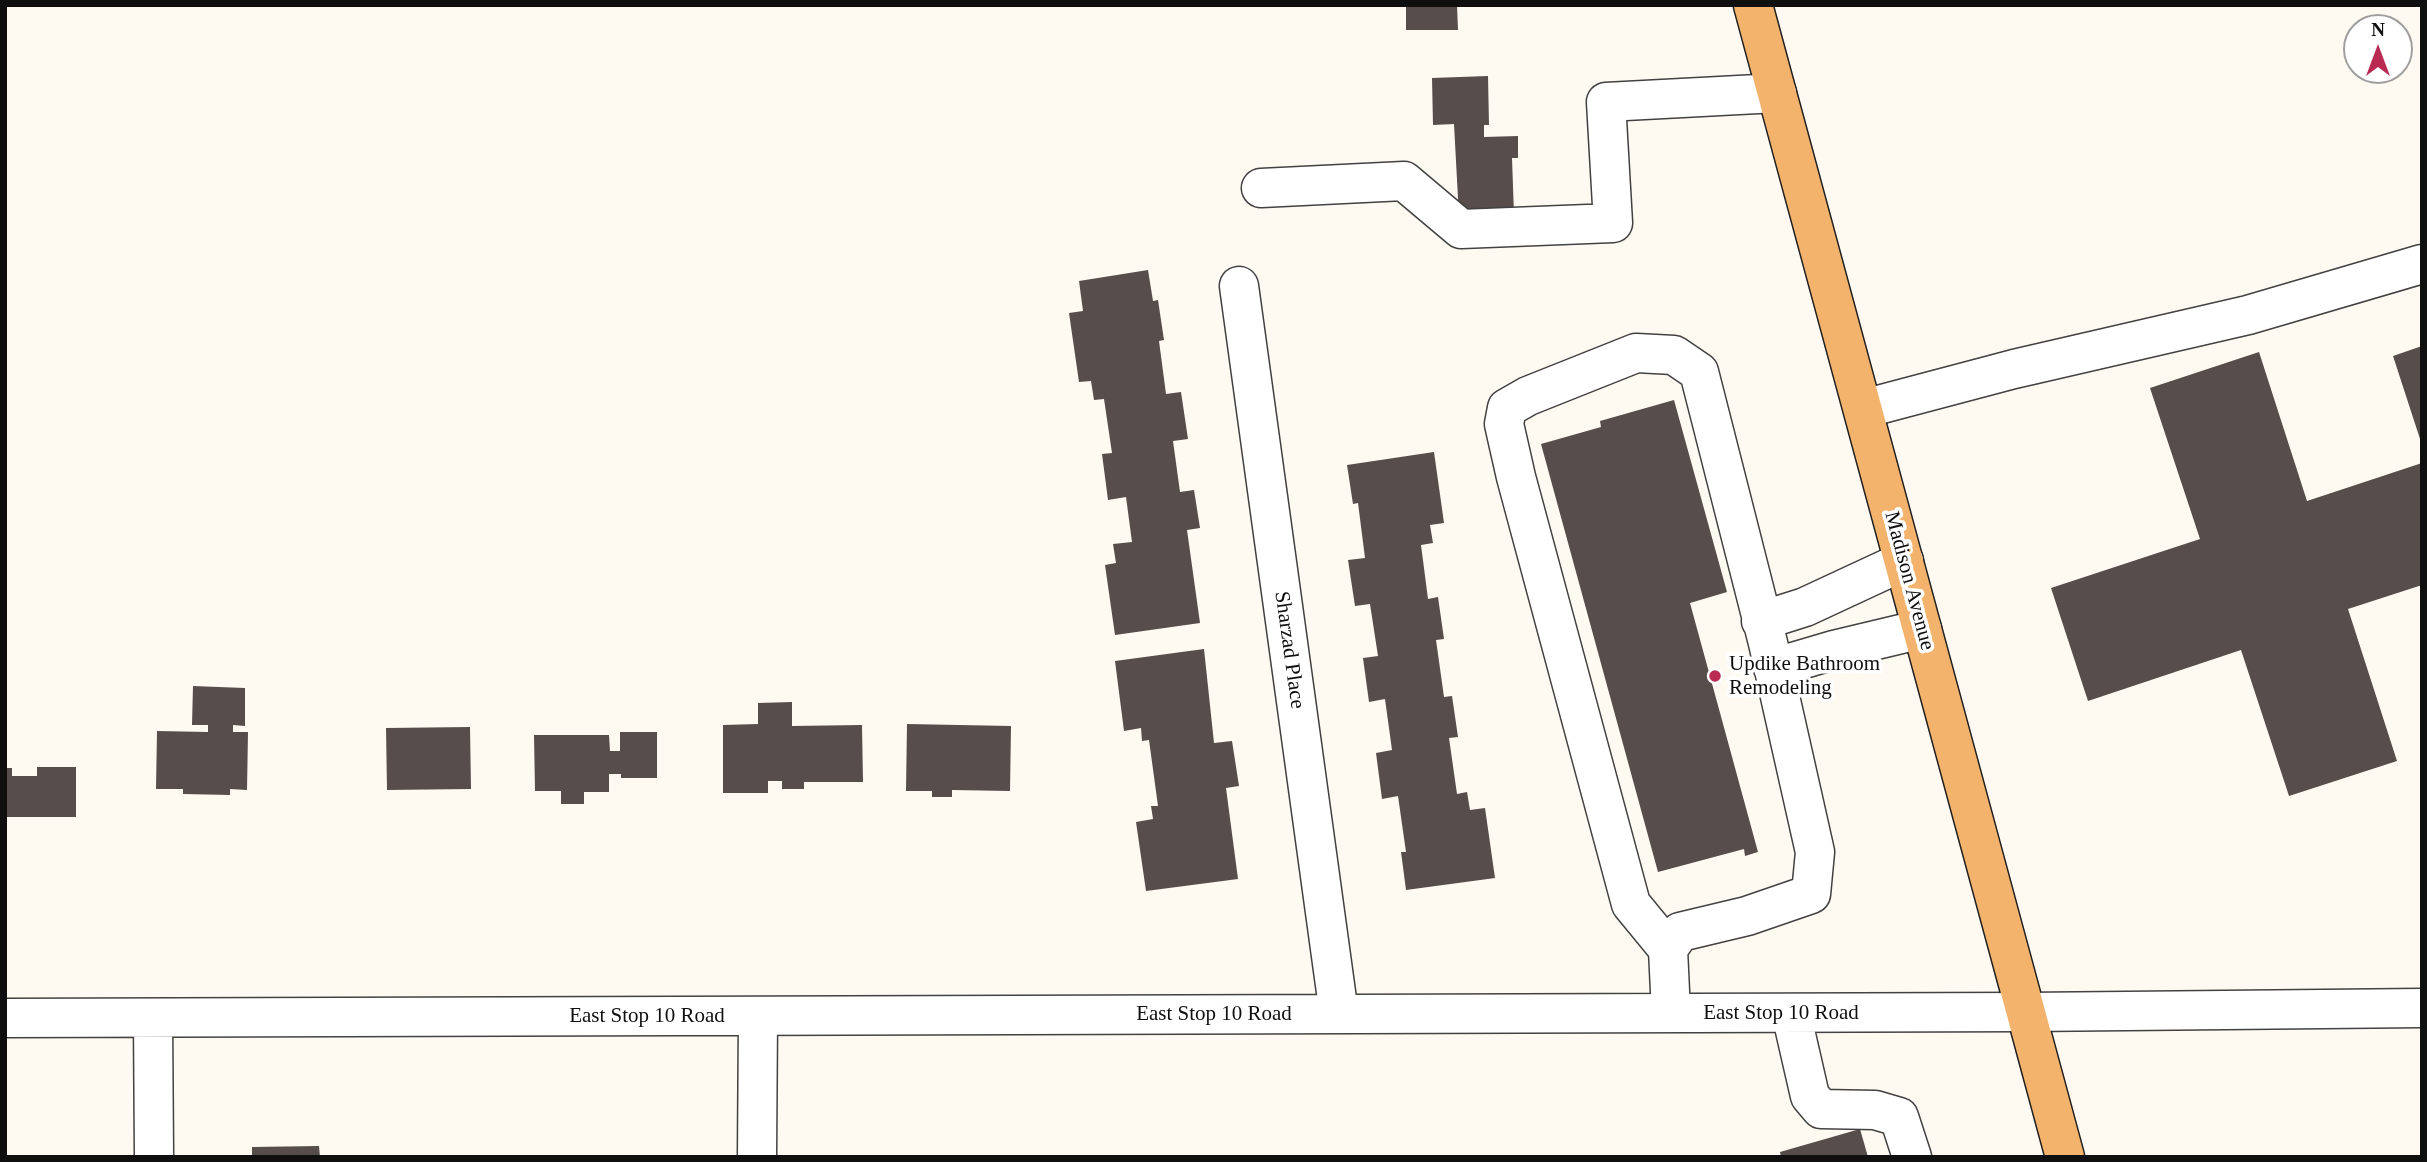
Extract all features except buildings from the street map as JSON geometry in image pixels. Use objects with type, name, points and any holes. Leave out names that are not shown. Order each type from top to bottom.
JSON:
[{"type":"main road","name":"Madison Avenue","points":[[1753,5],[2065,1157]]},
{"type":"street","points":[[1261,188],[1404,181],[1461,229],[1613,223],[1606,102],[1777,93]]},
{"type":"street","points":[[1863,409],[2014,369],[2248,315],[2422,264]]},
{"type":"street","name":"Sharzad Place","points":[[1239,286],[1339,1014]]},
{"type":"street","points":[[1668,949],[1680,932],[1747,916],[1811,894],[1815,852],[1752,580],[1699,372],[1674,355],[1636,353],[1528,396],[1507,408],[1504,424],[1631,904],[1668,949],[1671,1013]]},
{"type":"street","points":[[1761,621],[1805,607],[1904,561]]},
{"type":"street","points":[[1773,668],[1922,629]]},
{"type":"street","name":"East Stop 10 Road","points":[[5,1018],[1791,1013],[2422,1008]]},
{"type":"street","points":[[1791,1013],[1810,1096],[1821,1109],[1875,1110],[1899,1117],[1912,1157]]},
{"type":"street","points":[[757,1157],[758,1016]]},
{"type":"street","points":[[153,1018],[154,1157]]},
{"type":"place","name":"Updike Bathroom Remodeling","points":[[1715,676]]}]
